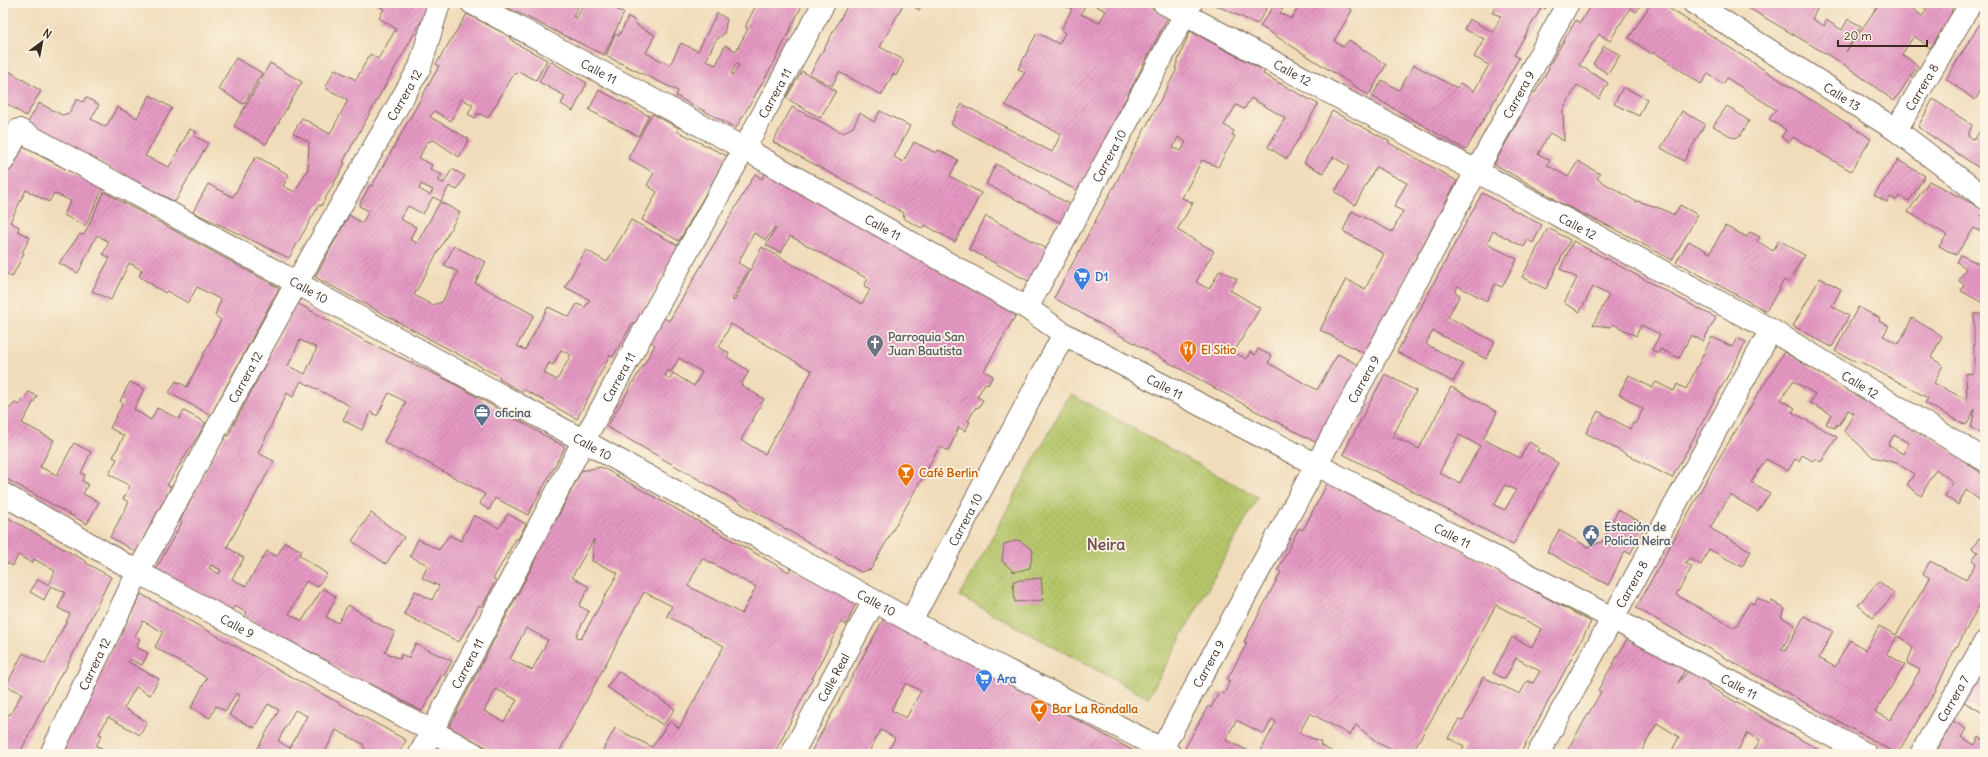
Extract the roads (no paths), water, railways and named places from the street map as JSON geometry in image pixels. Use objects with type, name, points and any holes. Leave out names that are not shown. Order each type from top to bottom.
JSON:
[{"type":"street","name":"Carrera 12","points":[[51,754],[138,572],[297,282],[420,67],[439,3]]},
{"type":"street","name":"Calle 11","points":[[472,3],[743,148],[1027,308],[1064,334],[1316,463],[1612,618],[1866,754]]},
{"type":"street","name":"Carrera 11","points":[[420,754],[583,442],[743,148],[824,3]]},
{"type":"street","name":"Calle 12","points":[[1164,3],[1188,9],[1477,173],[1771,330],[1985,460]]},
{"type":"street","name":"Carrera 9","points":[[1163,752],[1316,463],[1477,173],[1568,3]]},
{"type":"street","name":"Calle 13","points":[[1694,3],[1896,130],[1985,198]]},
{"type":"street","name":"Carrera 8","points":[[1896,130],[1971,3]]},
{"type":"street","name":"Carrera 10","points":[[1027,308],[1188,9]]},
{"type":"street","name":"Calle 10","points":[[3,161],[19,130],[912,622],[1163,752]]},
{"type":"street","name":"Carrera 8","points":[[1538,754],[1771,330]]},
{"type":"street","name":"Carrera 10","points":[[912,622],[1064,334]]},
{"type":"street","name":"Calle 9","points":[[3,494],[138,572],[474,754]]},
{"type":"street","name":"Calle Real","points":[[792,754],[874,601]]},
{"type":"street","name":"Carrera 7","points":[[1921,754],[1985,642]]},
{"type":"place","name":"D1","points":[[1082,291]]},
{"type":"place","name":"Parroquia San Juan Bautista","points":[[875,358]]},
{"type":"place","name":"El Sitio","points":[[1188,364]]},
{"type":"place","name":"oficina","points":[[482,427]]},
{"type":"place","name":"Café Berlin","points":[[906,487]]},
{"type":"place","name":"Estación de Policía Neira","points":[[1591,548]]},
{"type":"place","name":"Ara","points":[[984,693]]},
{"type":"place","name":"Bar La Rondalla","points":[[1039,723]]},
{"type":"district","name":"Neira","points":[[1106,544]]}]
